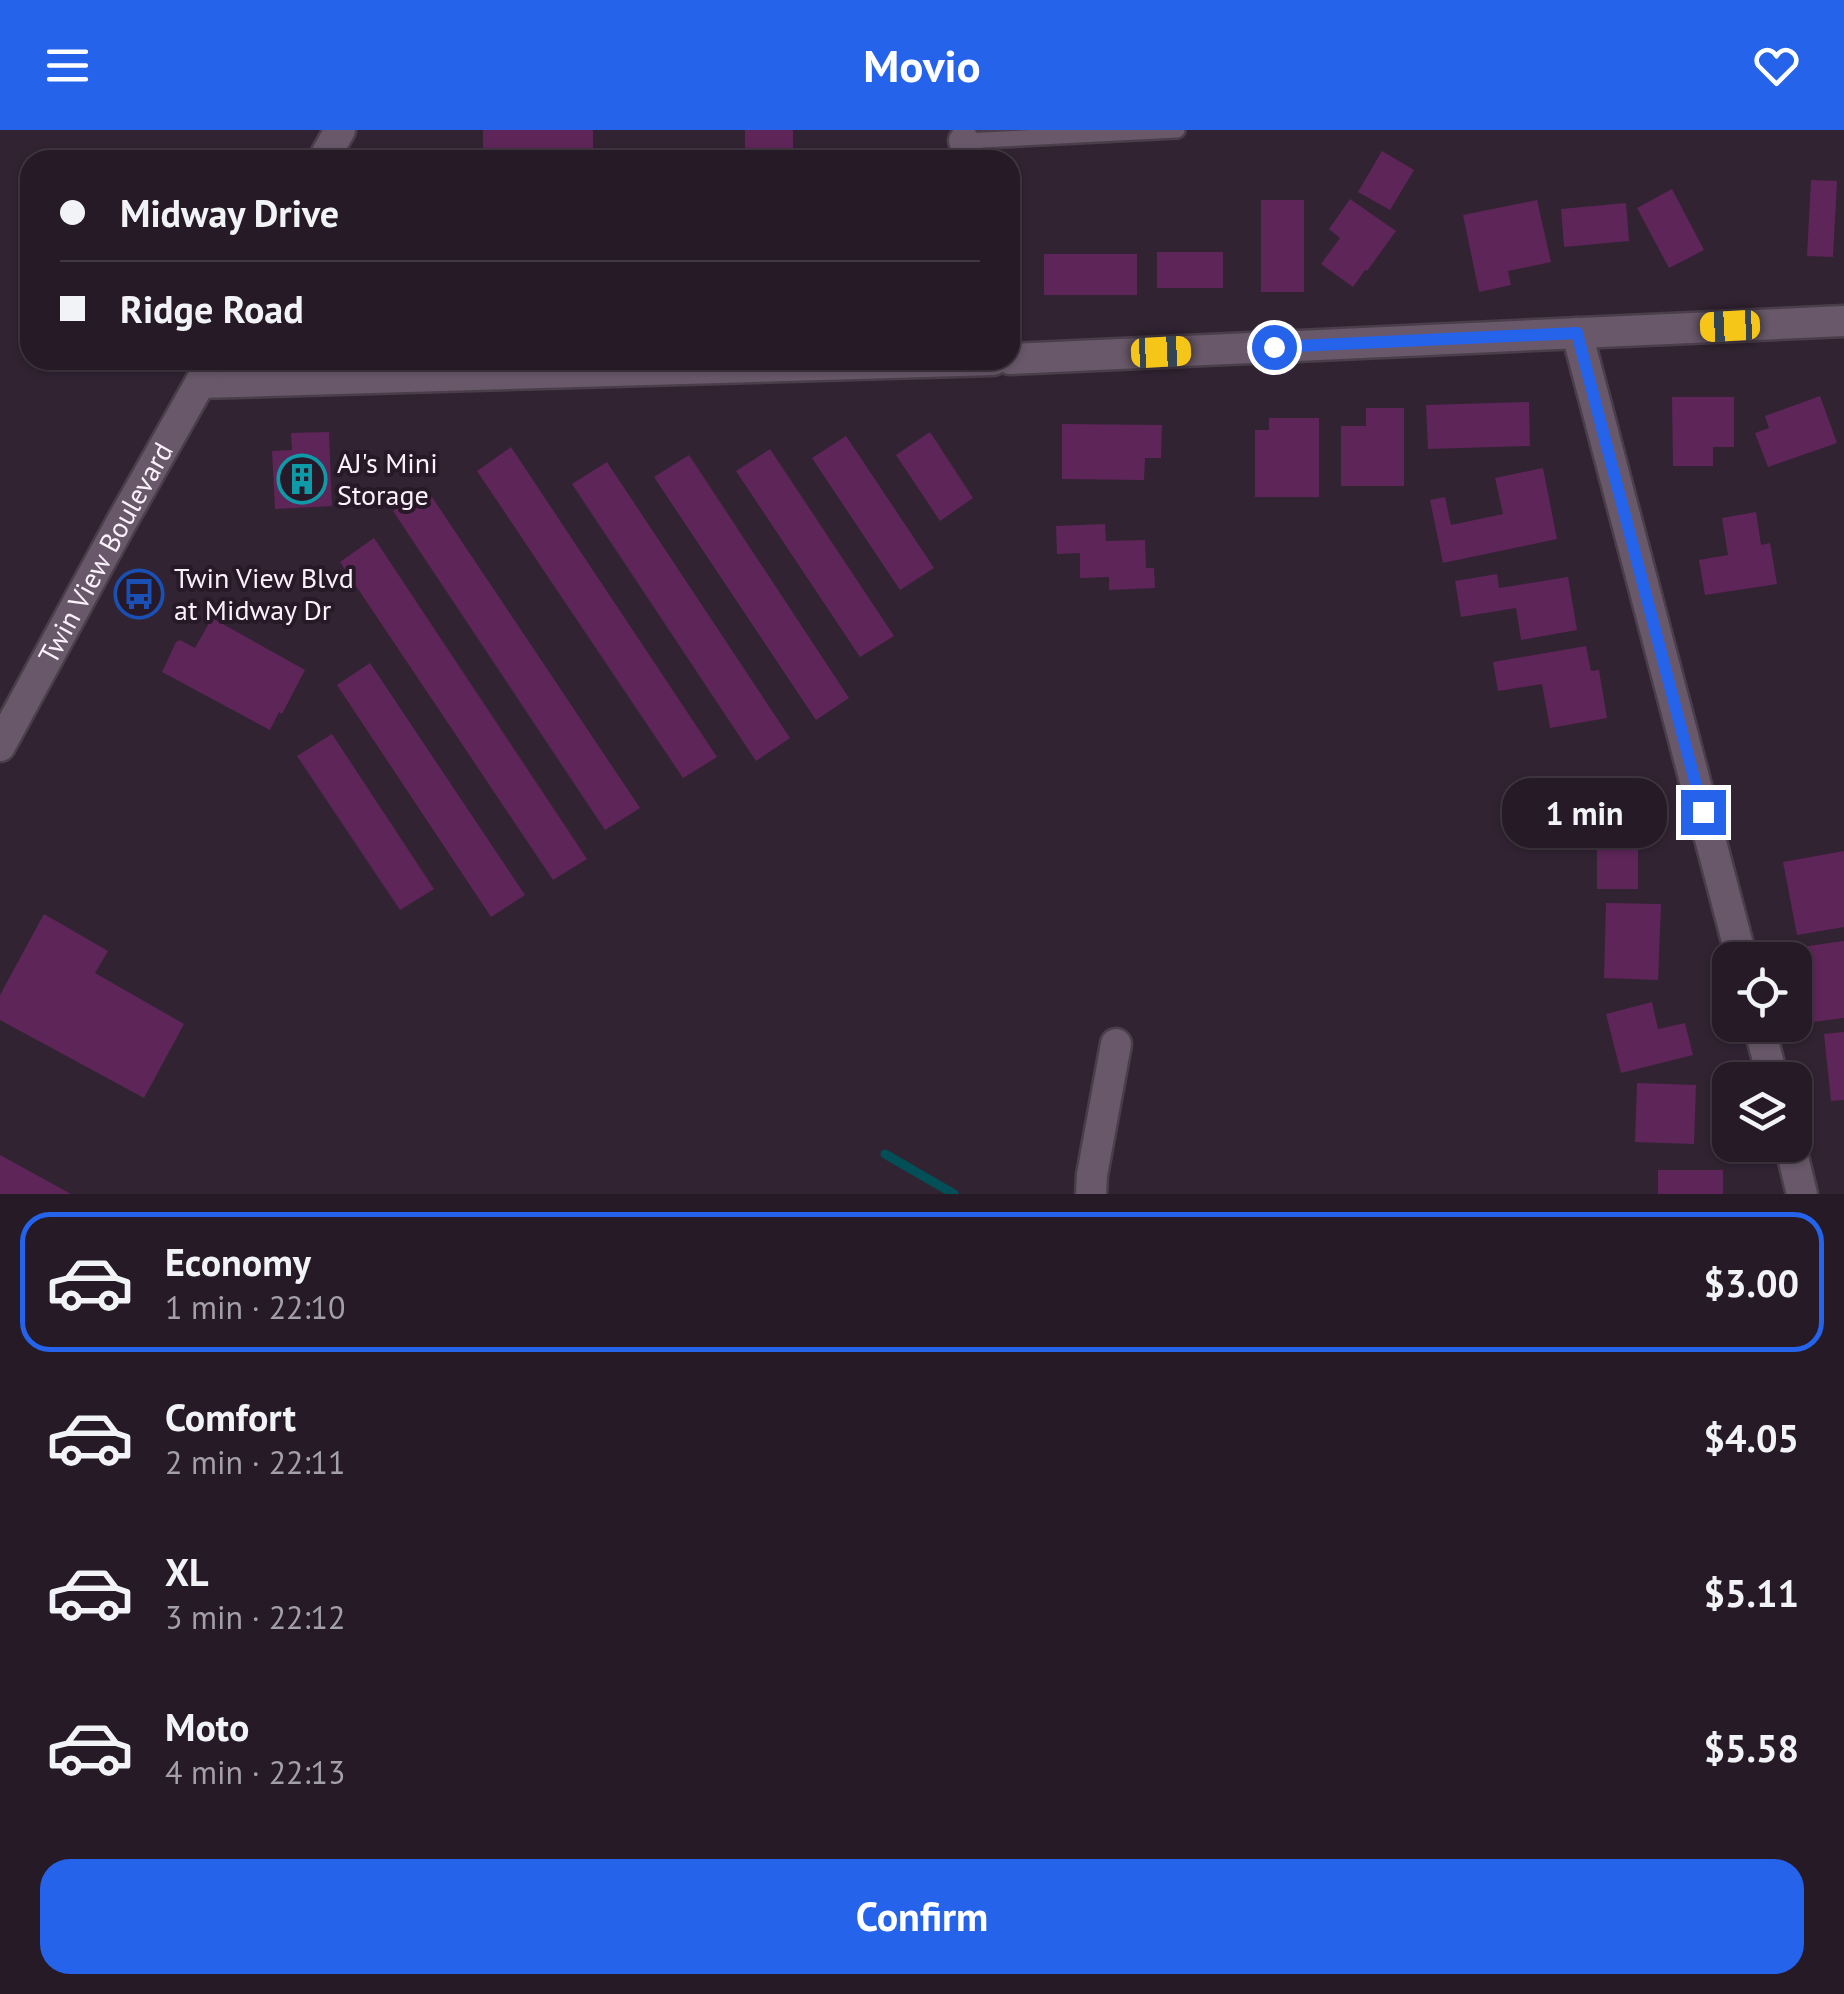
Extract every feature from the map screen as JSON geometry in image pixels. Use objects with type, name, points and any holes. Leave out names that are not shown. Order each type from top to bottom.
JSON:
[{"type":"street","points":[[1020,359],[1844,321]]},
{"type":"street","points":[[1577,333],[1737,942]]},
{"type":"street","points":[[207,372],[338,370]]},
{"type":"street","name":"Twin View Boulevard","points":[[0,746],[207,372]]},
{"type":"street","points":[[1091,1194],[1116,1044]]},
{"type":"street","points":[[1794,1162],[1802,1194]]},
{"type":"lane","points":[[978,150],[1177,130]]},
{"type":"building","points":[[483,130],[593,130],[593,150],[483,150]]},
{"type":"building","points":[[745,130],[793,130],[793,150],[745,150]]},
{"type":"building","points":[[1382,151],[1414,170],[1390,210],[1358,192]]},
{"type":"building","points":[[1811,180],[1837,181],[1833,257],[1807,256]]},
{"type":"building","points":[[1672,189],[1704,250],[1669,268],[1637,208]]},
{"type":"building","points":[[1350,199],[1396,231],[1353,287],[1321,264],[1340,238],[1329,229]]},
{"type":"building","points":[[1261,200],[1304,200],[1304,292],[1261,292]]},
{"type":"building","points":[[1537,200],[1551,262],[1508,271],[1511,285],[1479,292],[1463,215]]},
{"type":"building","points":[[1626,203],[1629,241],[1564,247],[1561,209]]},
{"type":"building","points":[[1157,252],[1223,252],[1223,288],[1157,288]]},
{"type":"building","points":[[1044,254],[1137,254],[1137,295],[1044,295]]},
{"type":"building","points":[[1820,396],[1837,443],[1768,467],[1755,433],[1769,428],[1765,416]]},
{"type":"building","points":[[1672,397],[1734,397],[1734,447],[1713,447],[1713,466],[1673,466]]},
{"type":"building","points":[[1529,402],[1530,446],[1428,449],[1426,405]]},
{"type":"building","points":[[1366,408],[1404,408],[1404,486],[1341,486],[1341,426],[1366,426]]},
{"type":"building","points":[[1269,418],[1319,418],[1319,497],[1255,497],[1255,430],[1269,430]]},
{"type":"building","points":[[1062,424],[1162,425],[1161,458],[1145,458],[1144,480],[1062,479]]},
{"type":"building","name":"AJ's Mini Storage","points":[[329,432],[332,506],[275,509],[272,451],[292,450],[291,433]]},
{"type":"building","points":[[930,432],[973,498],[940,521],[896,455]]},
{"type":"building","points":[[846,436],[934,568],[900,590],[812,458]]},
{"type":"building","points":[[511,447],[717,757],[683,778],[477,471]]},
{"type":"building","points":[[770,449],[894,636],[860,657],[736,471]]},
{"type":"building","points":[[689,455],[849,698],[816,720],[654,477]]},
{"type":"building","points":[[607,462],[790,738],[756,761],[572,484]]},
{"type":"building","points":[[1543,468],[1557,539],[1443,563],[1430,500],[1445,497],[1451,525],[1503,514],[1495,478]]},
{"type":"building","points":[[426,488],[640,808],[605,830],[393,511]]},
{"type":"building","points":[[1756,512],[1761,545],[1770,543],[1777,584],[1705,595],[1699,560],[1728,555],[1722,518]]},
{"type":"building","points":[[1105,524],[1106,541],[1145,540],[1146,568],[1154,568],[1155,588],[1109,590],[1109,577],[1080,578],[1080,553],[1057,554],[1056,526]]},
{"type":"building","points":[[374,538],[587,859],[553,880],[340,562]]},
{"type":"building","points":[[1497,574],[1499,588],[1568,577],[1577,630],[1521,640],[1516,608],[1461,617],[1455,581]]},
{"type":"building","points":[[212,618],[305,670],[270,730],[162,672],[176,642],[180,640],[195,648]]},
{"type":"building","points":[[1586,646],[1591,671],[1599,670],[1607,718],[1550,728],[1542,684],[1498,691],[1493,662]]},
{"type":"building","points":[[370,663],[525,895],[491,917],[337,685]]},
{"type":"building","points":[[332,734],[434,889],[400,910],[297,756]]},
{"type":"building","points":[[1597,820],[1638,820],[1638,889],[1597,889]]},
{"type":"building","points":[[1844,851],[1844,927],[1797,935],[1783,862]]},
{"type":"building","points":[[1606,903],[1661,904],[1658,980],[1604,978]]},
{"type":"building","points":[[44,914],[108,951],[95,973],[184,1024],[144,1098],[0,1020],[0,995]]},
{"type":"building","points":[[1844,941],[1844,1018],[1812,1022],[1812,945]]},
{"type":"building","points":[[1652,1002],[1658,1029],[1685,1023],[1693,1055],[1621,1073],[1606,1014]]},
{"type":"building","points":[[1844,1032],[1844,1100],[1831,1101],[1824,1034]]},
{"type":"building","points":[[1637,1083],[1696,1085],[1694,1144],[1635,1142]]},
{"type":"building","points":[[0,1155],[71,1194],[0,1194]]},
{"type":"building","points":[[1658,1170],[1723,1170],[1723,1194],[1658,1194]]},
{"type":"waterway","points":[[885,1154],[954,1194]]},
{"type":"place","name":"AJ's Mini Storage","points":[[302,479]]},
{"type":"place","name":"Twin View Blvd at Midway Dr","points":[[139,594]]},
{"type":"route","points":[[1274,347],[1577,333],[1703,812]]}]
